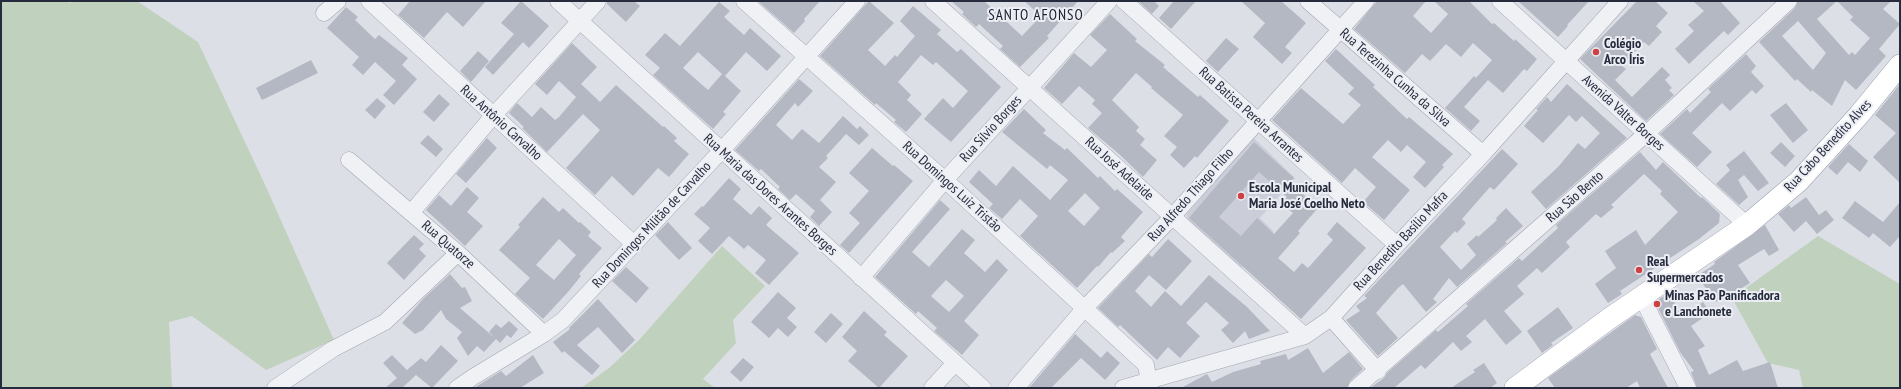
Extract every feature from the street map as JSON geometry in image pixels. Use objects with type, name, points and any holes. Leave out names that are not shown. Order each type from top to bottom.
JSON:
[{"type":"main road","name":"Rua Cabo Benedito Alves","points":[[1515,388],[1642,296],[1747,225],[1804,175],[1859,115],[1900,65]]},
{"type":"street","points":[[324,13],[338,1]]},
{"type":"street","name":"Rua Antônio Carvalho","points":[[369,1],[634,244]]},
{"type":"street","name":"Rua Maria das Dores Arantes Borges","points":[[558,1],[983,388]]},
{"type":"street","points":[[411,213],[493,116],[598,1]]},
{"type":"street","name":"Rua Domingos Luiz Tristão","points":[[744,1],[945,180],[1146,365],[1149,384]]},
{"type":"street","name":"Rua Domingos Militão de Carvalho","points":[[457,388],[544,334],[563,320],[721,151],[805,56],[857,1]]},
{"type":"street","name":"Rua José Adelaide","points":[[933,1],[1305,336]]},
{"type":"street","name":"Rua Sílvio Borges","points":[[861,278],[945,180],[1109,1]]},
{"type":"street","name":"Rua Batista Pereira Arrantes","points":[[1124,1],[1397,245]]},
{"type":"street","name":"Rua Terezinha Cunha da Silva","points":[[1308,1],[1340,31],[1482,154]]},
{"type":"street","name":"Rua Alfredo Thiago Filho","points":[[1016,388],[1084,309],[1172,217],[1366,1]]},
{"type":"street","name":"Avenida Valter Borges","points":[[1500,1],[1747,225]]},
{"type":"street","name":"Rua Benedito Basílio Mafra","points":[[1123,388],[1149,384],[1305,336],[1331,318],[1620,1]]},
{"type":"street","name":"Rua São Bento","points":[[1356,388],[1378,371],[1646,134],[1789,1]]},
{"type":"street","name":"Rua Quatorze","points":[[349,160],[458,253],[544,334]]},
{"type":"street","points":[[275,388],[333,349],[385,322],[458,253]]},
{"type":"street","points":[[1642,296],[1688,388]]},
{"type":"street","points":[[1331,318],[1378,371]]},
{"type":"street","points":[[932,388],[955,363]]},
{"type":"shaded area","name":"Escola Municipal Maria José Coelho Neto","points":[[1252,139],[1255,139],[1295,178],[1260,218],[1274,232],[1239,271],[1187,222],[1187,214]]},
{"type":"green space","points":[[1,1],[68,1],[69,3],[74,1],[137,1],[198,42],[267,189],[334,340],[266,370],[192,316],[169,322],[172,388],[1,388]]},
{"type":"green space","points":[[1818,236],[1900,284],[1900,388],[1803,388],[1799,370],[1768,363],[1732,298]]},
{"type":"green space","points":[[722,246],[765,286],[733,320],[736,343],[703,379],[715,388],[581,388],[609,368],[639,340]]},
{"type":"building","points":[[410,1],[486,1],[463,27],[447,12],[424,38],[398,15]]},
{"type":"building","points":[[521,1],[549,26],[529,48],[523,42],[493,75],[485,67],[514,34],[501,23]]},
{"type":"building","points":[[607,1],[634,1],[640,6],[626,22],[607,4]]},
{"type":"building","points":[[758,1],[820,1],[794,33]]},
{"type":"building","points":[[869,1],[894,23],[868,50],[885,66],[895,55],[897,57],[915,36],[900,21],[913,6],[941,30],[937,34],[957,52],[961,49],[1001,87],[951,142],[924,119],[943,98],[953,108],[968,91],[936,62],[933,65],[921,55],[898,82],[911,95],[907,100],[922,114],[906,132],[894,122],[896,120],[876,103],[875,105],[820,56]]},
{"type":"building","points":[[951,1],[984,1],[1022,36],[1041,16],[1024,1],[1078,1],[1047,36],[1049,38],[1020,67],[1000,49],[1003,46],[979,24],[976,27],[962,14],[964,12]]},
{"type":"building","points":[[1138,1],[1154,1],[1159,6],[1152,14]]},
{"type":"building","points":[[1174,1],[1196,1],[1171,29],[1159,18]]},
{"type":"building","points":[[1241,1],[1281,1],[1306,23],[1285,47],[1292,53],[1282,64],[1253,37],[1265,23]]},
{"type":"building","points":[[1377,1],[1426,1],[1413,16],[1431,33],[1448,14],[1434,1],[1469,1],[1492,24],[1494,23],[1514,41],[1515,39],[1537,59],[1527,71],[1524,69],[1503,93],[1488,80],[1464,107],[1480,121],[1471,131],[1445,108],[1474,76],[1476,78],[1492,60],[1473,43],[1461,57],[1446,44],[1430,61],[1422,54],[1405,73],[1354,29]]},
{"type":"building","points":[[1518,1],[1589,1],[1558,37]]},
{"type":"building","points":[[1637,1],[1655,1],[1668,13],[1656,26],[1662,32],[1649,46],[1644,42],[1622,66],[1626,69],[1615,80],[1632,97],[1662,67],[1670,75],[1665,80],[1672,88],[1669,90],[1674,95],[1646,121],[1580,59]]},
{"type":"building","points":[[1693,1],[1720,1],[1740,23],[1728,35],[1724,31],[1689,64],[1675,49],[1694,31],[1688,25],[1704,11]]},
{"type":"building","points":[[1798,1],[1837,1],[1891,1],[1883,9],[1900,24],[1879,49],[1886,56],[1856,90],[1845,80],[1832,106],[1812,90],[1811,92],[1797,79],[1795,81],[1759,42],[1795,8]],"holes":[[[1837,1],[1853,17],[1850,20],[1870,38],[1855,55],[1852,52],[1849,55],[1817,19]],[[1798,21],[1826,53],[1813,70],[1782,36]]]},
{"type":"building","points":[[719,2],[730,11],[724,17],[744,35],[750,28],[781,56],[767,71],[746,52],[725,76],[741,91],[723,112],[726,114],[713,129],[653,75],[660,68],[645,55],[665,33],[680,46]],"holes":[[[698,52],[722,74],[708,90],[683,68]]]},
{"type":"building","points":[[346,7],[358,17],[355,20],[375,39],[379,35],[408,58],[402,65],[417,79],[394,105],[383,95],[396,81],[375,62],[363,75],[352,65],[359,57],[327,28]]},
{"type":"building","points":[[1110,14],[1137,39],[1135,41],[1165,65],[1163,67],[1198,97],[1200,95],[1229,121],[1197,158],[1195,156],[1184,168],[1170,155],[1177,147],[1164,136],[1183,115],[1136,73],[1112,100],[1139,127],[1136,131],[1145,139],[1140,145],[1157,160],[1143,177],[1119,154],[1088,128],[1102,113],[1092,104],[1095,100],[1079,86],[1062,104],[1044,88],[1074,53],[1091,67],[1107,50],[1090,35]]},
{"type":"building","points":[[1226,38],[1239,49],[1218,72],[1206,61]]},
{"type":"building","points":[[572,43],[597,67],[581,84],[600,102],[616,85],[677,138],[674,141],[689,154],[669,177],[658,168],[633,196],[612,176],[595,195],[566,168],[600,130],[583,114],[547,152],[509,113],[517,103],[532,117],[541,107],[555,120],[559,117],[576,97],[559,81],[547,95],[535,84]]},
{"type":"building","points":[[1336,49],[1375,85],[1373,87],[1407,119],[1409,117],[1453,154],[1442,165],[1444,167],[1425,188],[1413,177],[1426,162],[1407,145],[1401,152],[1388,140],[1372,157],[1410,190],[1384,220],[1363,202],[1376,187],[1355,168],[1342,183],[1272,120],[1301,88],[1343,124],[1361,105],[1348,94],[1354,88],[1325,61]]},
{"type":"building","points":[[478,51],[489,61],[471,82],[460,71]]},
{"type":"building","points":[[1746,54],[1756,66],[1751,72],[1764,86],[1756,94],[1752,90],[1730,111],[1722,103],[1692,133],[1712,152],[1697,167],[1660,134],[1687,109],[1690,113],[1711,92],[1708,89]]},
{"type":"building","points":[[311,60],[318,73],[262,100],[256,88]]},
{"type":"building","points":[[799,79],[813,91],[798,107],[795,103],[776,125],[792,140],[802,129],[819,143],[843,116],[857,129],[860,126],[869,135],[859,145],[846,134],[826,156],[828,158],[819,167],[836,182],[820,200],[832,212],[819,226],[810,217],[815,211],[796,194],[790,200],[778,189],[780,187],[761,169],[759,171],[735,150]]},
{"type":"building","points":[[1567,84],[1627,138],[1546,209],[1531,192],[1558,167],[1578,143],[1585,149],[1600,133],[1582,116],[1576,122],[1569,115],[1543,143],[1524,126],[1547,97],[1551,102]]},
{"type":"building","points":[[1900,84],[1900,183],[1873,157],[1896,133],[1875,115]]},
{"type":"building","points":[[439,94],[450,104],[434,122],[423,112]]},
{"type":"building","points":[[377,98],[386,106],[375,119],[365,110]]},
{"type":"building","points":[[1786,103],[1808,130],[1793,143],[1770,115]]},
{"type":"building","points":[[1024,109],[1046,130],[1043,133],[1065,150],[1067,148],[1098,178],[1100,176],[1115,191],[1117,189],[1143,212],[1121,237],[1125,241],[1112,253],[1111,252],[1077,288],[1020,236],[1038,216],[1020,199],[1002,219],[989,208],[993,204],[969,182],[979,170],[996,186],[1013,166],[1050,200],[1068,180],[1050,165],[1047,169],[1002,132]],"holes":[[[1085,193],[1100,208],[1084,226],[1068,211]]]},
{"type":"building","points":[[428,135],[443,149],[436,157],[420,143]]},
{"type":"building","points":[[487,138],[497,148],[466,183],[456,174]]},
{"type":"building","points":[[1254,142],[1294,178],[1290,182],[1318,208],[1298,231],[1300,233],[1278,258],[1294,272],[1302,263],[1308,268],[1333,240],[1327,234],[1337,222],[1366,248],[1301,319],[1189,218]],"holes":[[[1259,172],[1287,197],[1281,203],[1293,213],[1274,234],[1257,218],[1241,236],[1219,217]]]},
{"type":"building","points":[[1781,142],[1795,156],[1785,167],[1770,153]]},
{"type":"building","points":[[1849,144],[1868,161],[1860,172],[1848,162],[1837,175],[1828,167]]},
{"type":"building","points":[[872,148],[913,181],[849,253],[840,245],[860,223],[849,213],[869,191],[849,173]]},
{"type":"building","points":[[1502,149],[1518,164],[1494,190],[1490,187],[1462,219],[1466,223],[1457,233],[1455,231],[1440,247],[1461,270],[1476,255],[1467,244],[1477,235],[1478,237],[1497,220],[1496,218],[1506,208],[1523,226],[1505,242],[1507,243],[1457,287],[1449,278],[1433,299],[1437,302],[1426,312],[1403,284],[1398,288],[1376,313],[1398,338],[1378,356],[1346,320],[1360,311],[1356,306],[1367,298],[1364,296]]},
{"type":"building","points":[[1744,151],[1769,183],[1758,191],[1744,175],[1738,180],[1748,197],[1739,205],[1716,184],[1730,170],[1726,165]]},
{"type":"building","points":[[1640,152],[1656,170],[1663,162],[1701,198],[1702,197],[1720,214],[1719,223],[1699,239],[1620,291],[1622,294],[1608,303],[1595,284],[1616,268],[1605,251],[1636,230],[1645,245],[1678,212],[1660,194],[1662,191],[1644,174],[1611,205],[1614,207],[1601,218],[1596,214],[1566,242],[1570,247],[1542,273],[1537,268],[1517,286],[1524,294],[1504,311],[1522,332],[1506,345],[1485,319],[1466,336],[1472,342],[1461,351],[1453,342],[1425,369],[1421,365],[1394,388],[1370,388],[1384,378],[1387,373],[1436,330],[1438,332],[1468,306],[1466,304],[1519,258],[1522,261],[1558,228],[1556,225]]},
{"type":"building","points":[[729,178],[741,189],[733,199],[751,215],[759,206],[772,218],[766,225],[799,253],[769,285],[755,273],[766,260],[748,245],[744,249],[729,236],[712,254],[698,241],[710,228],[694,214],[702,206],[703,207]]},
{"type":"building","points":[[467,187],[479,198],[467,212],[483,226],[465,246],[426,210],[439,195],[451,206]]},
{"type":"building","points":[[543,197],[559,212],[563,208],[579,223],[580,222],[591,232],[588,236],[602,248],[579,274],[581,276],[568,292],[543,319],[515,294],[530,278],[499,250],[520,227],[518,225]],"holes":[[[559,239],[576,255],[554,280],[536,265]]]},
{"type":"building","points":[[1806,197],[1819,215],[1826,210],[1834,220],[1817,234],[1806,221],[1794,232],[1778,214],[1789,205],[1791,208]]},
{"type":"building","points":[[940,200],[950,209],[912,252],[929,267],[962,229],[975,240],[964,253],[985,272],[997,259],[1008,270],[964,321],[979,335],[962,355],[934,331],[937,328],[918,311],[916,314],[875,277]],"holes":[[[946,280],[964,296],[949,312],[931,296]]]},
{"type":"building","points":[[1855,201],[1883,222],[1900,202],[1900,236],[1890,247],[1873,233],[1869,238],[1842,218]]},
{"type":"building","points":[[668,222],[692,248],[679,260],[655,235]]},
{"type":"building","points":[[1765,225],[1779,250],[1769,256],[1764,249],[1738,265],[1750,283],[1734,293],[1732,291],[1716,302],[1697,276]]},
{"type":"building","points":[[414,235],[424,244],[419,249],[426,256],[404,280],[387,263]]},
{"type":"building","points":[[1168,239],[1192,261],[1166,290],[1149,275],[1135,291],[1151,307],[1165,291],[1181,306],[1209,275],[1247,307],[1270,331],[1249,339],[1245,331],[1233,343],[1221,330],[1229,323],[1206,302],[1186,323],[1200,336],[1180,358],[1168,347],[1157,360],[1120,325],[1118,327],[1098,308],[1149,254],[1152,257]]},
{"type":"building","points":[[626,267],[649,288],[636,303],[612,281]]},
{"type":"building","points":[[450,274],[462,288],[465,287],[472,301],[460,308],[496,339],[484,352],[477,346],[468,356],[457,338],[462,332],[446,319],[441,310],[423,330],[415,334],[402,323],[423,299]]},
{"type":"building","points":[[778,292],[796,308],[787,318],[797,327],[788,337],[778,328],[769,338],[751,322]]},
{"type":"building","points":[[1668,293],[1683,316],[1703,302],[1710,313],[1691,326],[1705,346],[1698,350],[1709,375],[1737,360],[1743,371],[1770,362],[1778,388],[1697,388],[1691,372],[1694,371],[1680,352],[1655,302]]},
{"type":"building","points":[[598,299],[635,340],[622,353],[598,327],[577,345],[600,366],[592,375],[564,351],[562,353],[553,342],[570,329],[569,328]]},
{"type":"building","points":[[1558,307],[1573,328],[1551,343],[1553,345],[1542,353],[1527,331]]},
{"type":"building","points":[[864,311],[887,332],[884,335],[908,356],[879,388],[848,361],[857,351],[842,337]]},
{"type":"building","points":[[831,313],[843,324],[826,343],[814,332]]},
{"type":"building","points":[[1635,315],[1641,317],[1657,349],[1650,354],[1668,388],[1640,388],[1637,381],[1626,388],[1555,388],[1548,378]]},
{"type":"building","points":[[509,321],[518,329],[511,338],[507,335],[500,343],[489,332],[496,324],[501,328]]},
{"type":"building","points":[[1075,334],[1101,358],[1107,351],[1120,363],[1105,380],[1081,358],[1051,388],[1029,388]]},
{"type":"building","points":[[441,345],[458,361],[432,388],[416,375],[402,388],[385,388],[397,378],[383,363],[392,355],[407,370],[421,358],[426,362]]},
{"type":"building","points":[[1308,348],[1323,373],[1349,352],[1363,369],[1350,381],[1347,388],[1181,388],[1207,374],[1212,382],[1233,372],[1261,364],[1260,361],[1286,354],[1288,360]]},
{"type":"building","points":[[533,355],[544,373],[520,388],[474,388],[501,371],[506,376]]},
{"type":"building","points":[[743,358],[754,367],[741,382],[730,372]]},
{"type":"building","points":[[1484,363],[1497,383],[1490,388],[1451,388],[1475,372],[1473,370]]},
{"type":"place","name":"Colégio Arco Íris","points":[[1596,52]]},
{"type":"place","name":"Escola Municipal Maria José Coelho Neto","points":[[1241,196]]},
{"type":"place","name":"Real Supermercados","points":[[1639,270]]},
{"type":"place","name":"Minas Pão Panificadora e Lanchonete","points":[[1657,304]]},
{"type":"district","name":"SANTO AFONSO","points":[[1036,16]]}]
